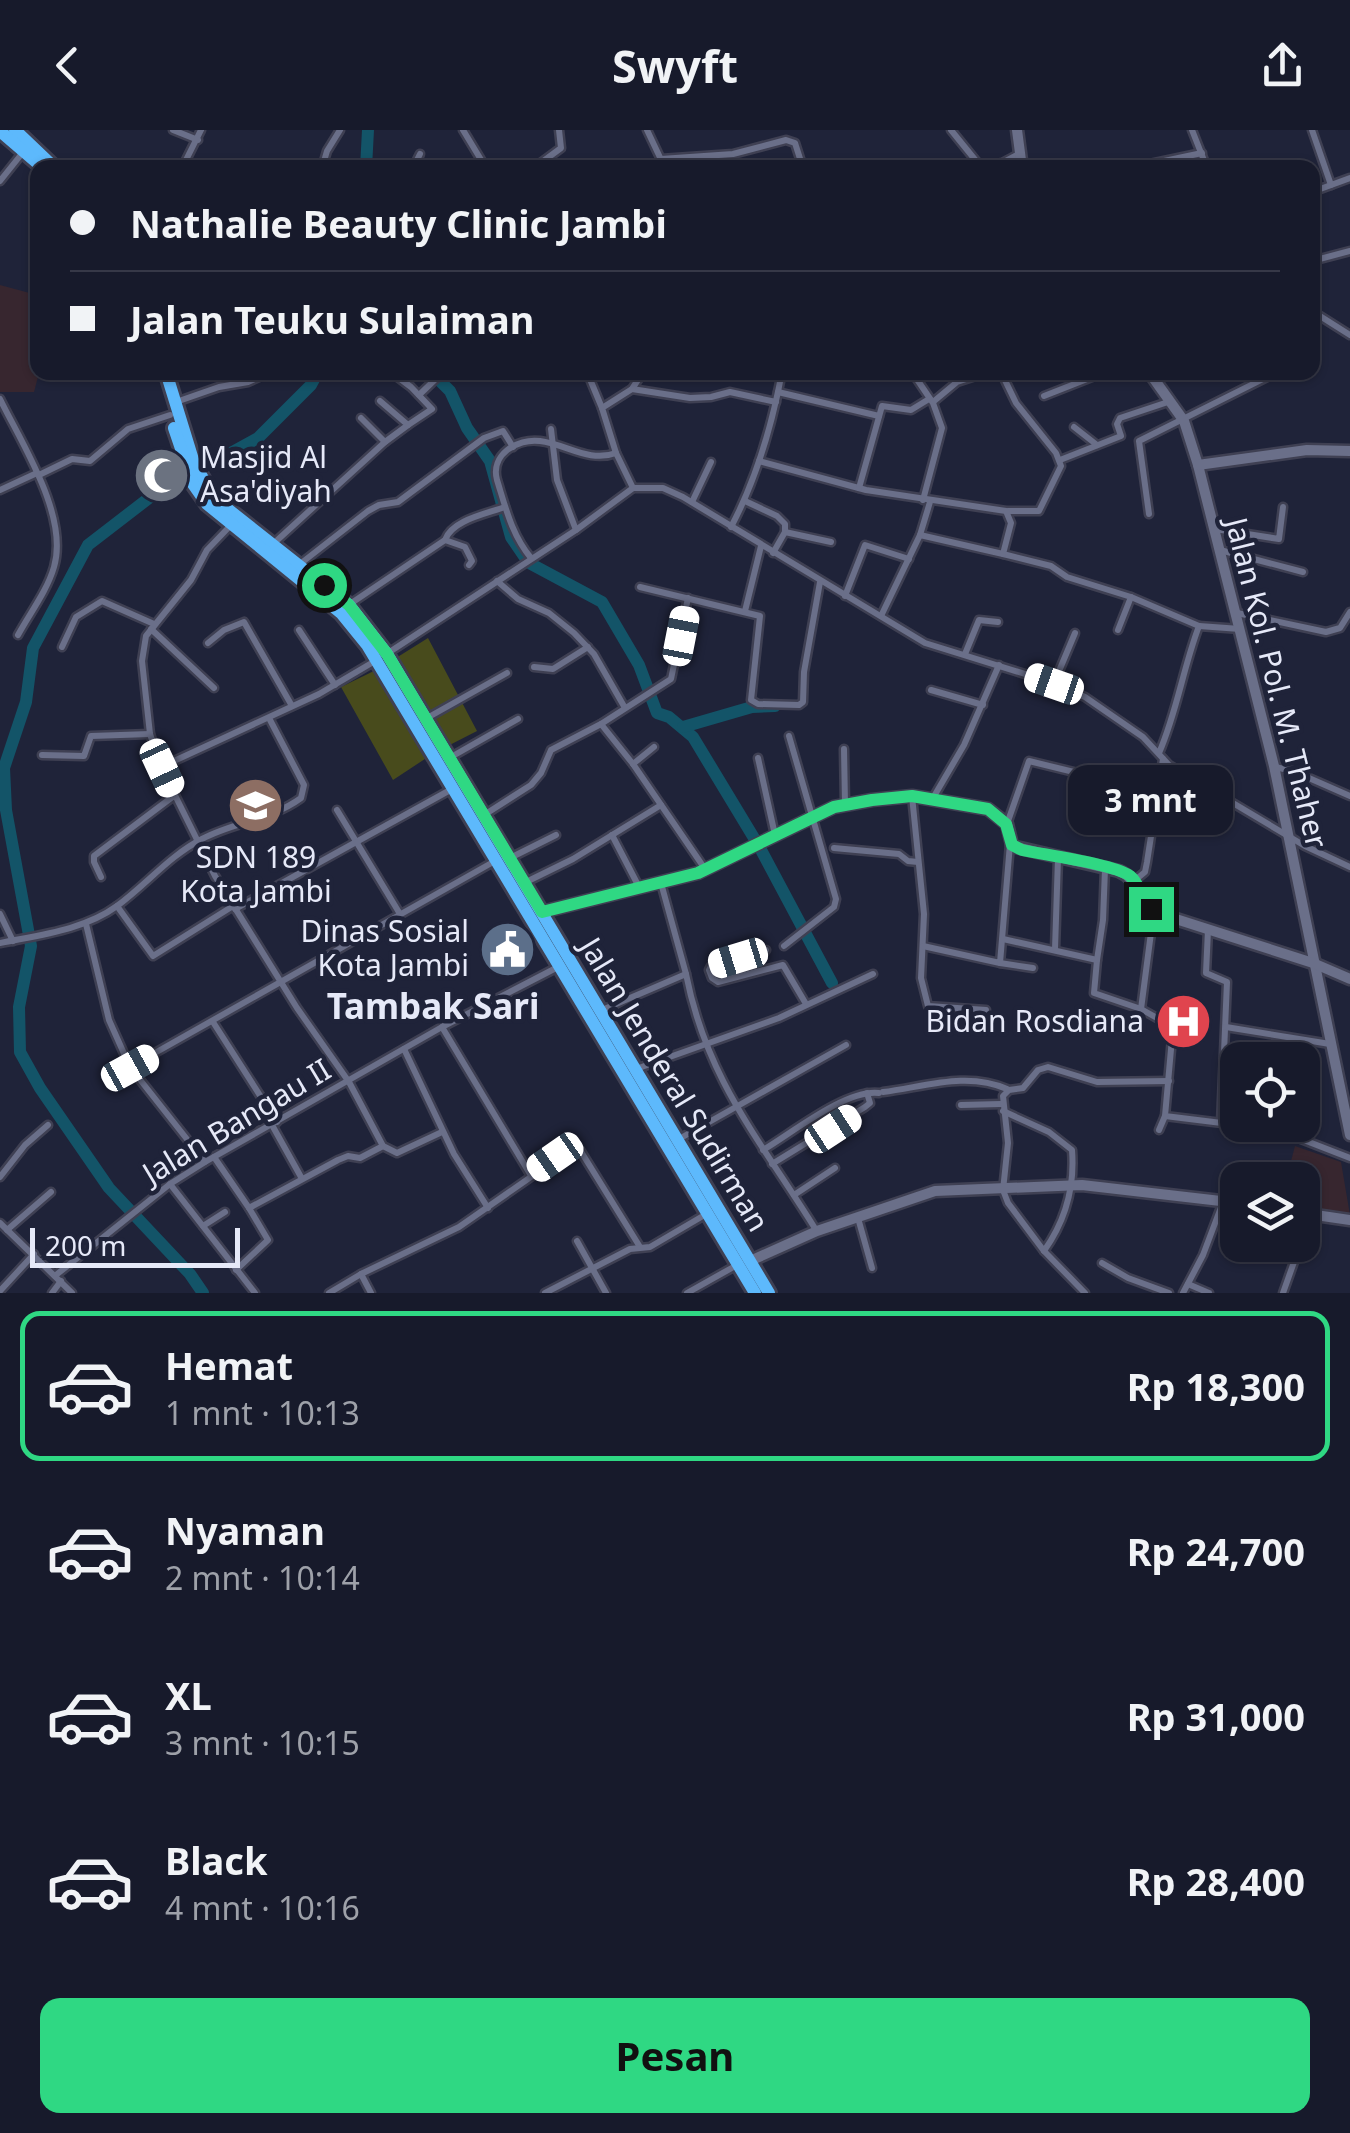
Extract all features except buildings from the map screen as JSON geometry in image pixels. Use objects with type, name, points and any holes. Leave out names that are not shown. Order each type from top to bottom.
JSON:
[{"type":"highway","points":[[14,130],[46,160]]},
{"type":"highway","points":[[0,131],[35,160]]},
{"type":"highway","name":"Jalan Jenderal Sudirman","points":[[161,380],[207,504],[231,525],[272,545],[299,564],[349,605],[484,816],[502,860],[558,967],[600,1010],[636,1078],[679,1139],[708,1213],[769,1293]]},
{"type":"highway","name":"Jalan Jenderal Sudirman","points":[[167,380],[172,409]]},
{"type":"highway","name":"Jalan Jenderal Sudirman","points":[[197,482],[250,535],[341,614],[381,657]]},
{"type":"highway","name":"Jalan Jenderal Sudirman","points":[[426,727],[454,788],[542,912],[584,996],[744,1263],[754,1293]]},
{"type":"street","points":[[173,130],[198,140]]},
{"type":"street","points":[[187,160],[202,130]]},
{"type":"street","points":[[324,160],[340,130]]},
{"type":"street","points":[[462,130],[481,160]]},
{"type":"street","points":[[545,160],[561,148],[559,130]]},
{"type":"street","points":[[646,130],[661,160]]},
{"type":"street","points":[[952,130],[976,160]]},
{"type":"street","points":[[1017,130],[1021,160]]},
{"type":"street","points":[[1192,130],[1204,160]]},
{"type":"street","points":[[1312,130],[1331,185]]},
{"type":"street","points":[[686,160],[733,154],[786,140],[794,143],[800,160]]},
{"type":"street","points":[[0,181],[24,150]]},
{"type":"street","points":[[1169,160],[1202,153]]},
{"type":"street","points":[[417,160],[420,154]]},
{"type":"street","points":[[1006,160],[1020,154]]},
{"type":"street","points":[[1320,189],[1350,178]]},
{"type":"street","points":[[1320,259],[1350,251]]},
{"type":"street","points":[[1320,316],[1350,335]]},
{"type":"street","points":[[0,490],[72,460],[90,461],[128,429],[252,380]]},
{"type":"street","points":[[272,545],[385,442],[432,411],[401,380]]},
{"type":"street","points":[[419,395],[435,380]]},
{"type":"street","points":[[590,380],[633,488]]},
{"type":"street","points":[[602,408],[632,389],[638,380]]},
{"type":"street","points":[[731,527],[745,502],[780,380]]},
{"type":"street","points":[[881,616],[920,535],[942,431],[931,401],[917,380]]},
{"type":"street","points":[[860,488],[884,405],[910,410],[963,380]]},
{"type":"street","points":[[1006,380],[1016,403],[1060,460]]},
{"type":"street","points":[[1044,396],[1085,380]]},
{"type":"street","name":"Jalan Kol. Pol. M. Thaher","points":[[1155,380],[1184,421],[1237,613],[1274,766],[1350,1135]]},
{"type":"street","points":[[1149,514],[1139,441],[1184,421],[1255,380]]},
{"type":"street","points":[[632,389],[690,398],[730,392],[776,402]]},
{"type":"street","points":[[778,392],[880,416]]},
{"type":"street","points":[[0,400],[38,474],[51,512],[56,552],[46,587],[18,635]]},
{"type":"street","points":[[1060,460],[1122,436],[1117,424],[1120,418],[1171,400]]},
{"type":"street","points":[[380,401],[408,425]]},
{"type":"street","points":[[361,418],[385,442]]},
{"type":"street","points":[[1074,428],[1098,446]]},
{"type":"street","points":[[551,429],[556,480],[576,530]]},
{"type":"street","points":[[299,564],[368,511],[398,502],[484,438],[503,432],[512,446]]},
{"type":"street","points":[[531,558],[518,542],[502,508],[494,468],[499,457],[512,446],[538,441],[572,452],[599,456],[616,453]]},
{"type":"street","points":[[1198,465],[1307,450],[1350,451]]},
{"type":"street","points":[[758,462],[926,501],[1039,511],[1060,460]]},
{"type":"street","points":[[692,502],[711,462]]},
{"type":"street","points":[[162,768],[335,685],[576,530],[633,488],[663,488],[926,643],[1054,684],[1112,714],[1144,737],[1161,756],[1289,836],[1350,867]]},
{"type":"street","points":[[745,502],[782,520],[785,532],[773,552]]},
{"type":"street","points":[[1214,528],[1279,540],[1283,507]]},
{"type":"street","points":[[349,605],[445,540],[447,532],[456,526],[502,508]]},
{"type":"street","points":[[1004,554],[1011,523],[1006,511]]},
{"type":"street","points":[[231,525],[152,626],[142,647],[150,734],[174,795],[234,908],[349,1082],[383,1146],[397,1153],[442,1132]]},
{"type":"street","points":[[785,532],[831,542]]},
{"type":"street","points":[[920,535],[1045,564],[1199,626],[1241,630]]},
{"type":"street","points":[[445,540],[465,547],[472,561],[468,565]]},
{"type":"street","points":[[846,596],[864,545],[909,559]]},
{"type":"street","points":[[746,612],[761,546]]},
{"type":"street","points":[[1219,550],[1303,572]]},
{"type":"street","points":[[497,581],[518,599],[561,622],[588,647],[625,708]]},
{"type":"street","points":[[640,587],[762,618],[752,702],[800,705],[820,582]]},
{"type":"street","points":[[1118,630],[1132,597]]},
{"type":"street","points":[[484,816],[531,785],[552,750],[601,724],[672,677],[688,598]]},
{"type":"street","points":[[62,647],[76,618],[102,600],[152,626],[214,688]]},
{"type":"street","points":[[1237,613],[1332,632],[1340,628],[1350,612]]},
{"type":"street","points":[[965,654],[979,620],[998,622]]},
{"type":"street","points":[[208,643],[233,624],[244,622],[292,706]]},
{"type":"street","points":[[1134,881],[1145,872],[1148,862],[1161,756],[1180,680],[1199,626]]},
{"type":"street","points":[[300,630],[335,685]]},
{"type":"street","points":[[1054,684],[1075,633]]},
{"type":"street","points":[[534,666],[550,670],[588,647]]},
{"type":"street","points":[[933,798],[983,706],[999,665]]},
{"type":"street","points":[[426,727],[506,673]]},
{"type":"street","points":[[931,690],[983,706]]},
{"type":"street","points":[[0,944],[86,924],[116,906],[168,860],[198,841],[281,810],[304,794],[304,785],[269,718]]},
{"type":"street","points":[[450,758],[518,719]]},
{"type":"street","points":[[601,724],[706,870]]},
{"type":"street","points":[[42,756],[84,756],[88,739],[94,736],[150,734]]},
{"type":"street","points":[[784,946],[834,907],[836,899],[790,736]]},
{"type":"street","points":[[633,764],[654,747]]},
{"type":"street","points":[[844,748],[846,804]]},
{"type":"street","points":[[758,758],[770,839]]},
{"type":"street","points":[[1006,824],[1029,761],[1078,773],[1103,772],[1158,783]]},
{"type":"street","points":[[1274,766],[1350,796]]},
{"type":"street","points":[[116,906],[153,956],[454,788]]},
{"type":"street","points":[[101,877],[94,856],[174,795]]},
{"type":"street","points":[[912,796],[924,914],[921,978],[929,1008],[986,1010]]},
{"type":"street","points":[[542,912],[706,870],[846,804],[912,796],[933,798],[992,810],[1006,824],[1012,845],[1022,850],[1124,872],[1134,881],[1151,909],[1152,924],[1140,1009]]},
{"type":"street","points":[[524,884],[573,860],[661,805]]},
{"type":"street","points":[[338,810],[400,914]]},
{"type":"street","points":[[130,1068],[400,914],[556,835]]},
{"type":"street","points":[[612,835],[640,887]]},
{"type":"street","points":[[1000,962],[1011,840]]},
{"type":"street","points":[[834,848],[898,854],[918,862]]},
{"type":"street","points":[[1056,949],[1058,858]]},
{"type":"street","points":[[1104,868],[1103,920],[1093,992],[1140,1009],[1173,1027],[1165,1116],[1158,1130]]},
{"type":"street","points":[[660,882],[705,1044],[735,1108],[817,1231]]},
{"type":"street","points":[[1151,909],[1350,979]]},
{"type":"street","points":[[0,914],[13,941]]},
{"type":"street","points":[[86,924],[116,1040],[130,1068],[205,1162]]},
{"type":"street","points":[[1208,930],[1205,971],[1228,982],[1225,1042]]},
{"type":"street","points":[[1002,940],[1097,960]]},
{"type":"street","points":[[922,946],[1034,968]]},
{"type":"street","points":[[766,950],[708,970],[718,982],[782,964],[806,1004]]},
{"type":"street","name":"Jalan Bangau II","points":[[52,1293],[59,1278],[170,1184],[442,1027],[558,967]]},
{"type":"street","points":[[600,1010],[686,974]]},
{"type":"street","points":[[636,1078],[705,1044],[779,1018],[874,974]]},
{"type":"street","points":[[213,1022],[275,1124],[301,1178]]},
{"type":"street","points":[[442,1027],[530,1174]]},
{"type":"street","points":[[1226,1027],[1331,1044]]},
{"type":"street","points":[[679,1139],[846,1045]]},
{"type":"street","points":[[404,1050],[442,1132],[488,1208]]},
{"type":"street","points":[[763,1150],[834,1106],[867,1092],[963,1080],[1008,1090],[1023,1088],[1038,1070],[1048,1067],[1103,1082],[1169,1082]]},
{"type":"street","points":[[1008,1090],[1002,1096],[1008,1144],[1004,1190],[1015,1215],[1085,1293]]},
{"type":"street","points":[[772,1164],[865,1108],[870,1100],[867,1092]]},
{"type":"street","points":[[961,1106],[1002,1108],[1069,1145],[1073,1152],[1072,1185],[1062,1225],[1044,1251]]},
{"type":"street","points":[[1165,1116],[1220,1123]]},
{"type":"street","points":[[0,1177],[25,1145],[48,1125]]},
{"type":"street","points":[[1309,1142],[1350,1158]]},
{"type":"street","points":[[249,1208],[346,1156],[360,1158],[383,1146]]},
{"type":"street","points":[[329,1293],[441,1236],[576,1147],[640,1247]]},
{"type":"street","points":[[214,1157],[268,1240],[236,1270]]},
{"type":"street","points":[[794,1195],[834,1168]]},
{"type":"street","points":[[170,1184],[255,1293]]},
{"type":"street","points":[[687,1293],[817,1231],[935,1191],[1072,1185],[1220,1201]]},
{"type":"street","points":[[7,1230],[51,1192]]},
{"type":"street","points":[[203,1226],[225,1212]]},
{"type":"street","points":[[1184,1293],[1220,1212]]},
{"type":"street","points":[[544,1293],[640,1247],[650,1247],[708,1213]]},
{"type":"street","points":[[1320,1215],[1350,1220]]},
{"type":"street","points":[[858,1217],[872,1268]]},
{"type":"street","points":[[0,1223],[72,1293]]},
{"type":"street","points":[[576,1241],[606,1293]]},
{"type":"street","points":[[0,1291],[34,1254]]},
{"type":"street","points":[[1283,1293],[1294,1262]]},
{"type":"street","points":[[1102,1263],[1128,1278],[1169,1293]]},
{"type":"street","points":[[360,1274],[371,1293]]},
{"type":"street","points":[[1188,1284],[1210,1293]]},
{"type":"shaded area","points":[[0,285],[30,293],[30,380],[37,380],[34,392],[0,392]]},
{"type":"shaded area","points":[[1295,1146],[1341,1162],[1350,1215],[1320,1211],[1320,1162],[1291,1162]]},
{"type":"green space","points":[[428,638],[477,731],[393,780],[341,687]]},
{"type":"waterway","points":[[366,160],[368,130]]},
{"type":"waterway","points":[[203,1293],[109,1188],[20,1052],[19,1007],[31,946],[6,810],[4,768],[26,702],[33,648],[88,545],[149,498],[258,438],[314,380]]},
{"type":"waterway","points":[[439,380],[450,391],[467,428],[490,461],[511,537],[524,556]]},
{"type":"waterway","points":[[531,564],[602,602],[639,665],[657,713],[669,717],[693,737],[760,848],[832,983]]},
{"type":"waterway","points":[[683,727],[752,707],[775,706]]},
{"type":"place","name":"Masjid Al Asa'diyah","points":[[161,475]]},
{"type":"place","name":"SDN 189 Kota Jambi","points":[[256,805]]},
{"type":"place","name":"Dinas Sosial Kota Jambi","points":[[508,949]]},
{"type":"place","name":"Bidan Rosdiana","points":[[1183,1022]]},
{"type":"district","name":"Tambak Sari","points":[[433,1007]]},
{"type":"route","points":[[324,585],[349,605],[387,654],[542,912],[698,873],[836,806],[912,796],[992,810],[1006,824],[1012,845],[1022,850],[1124,872],[1139,886],[1146,906],[1151,909]]}]
